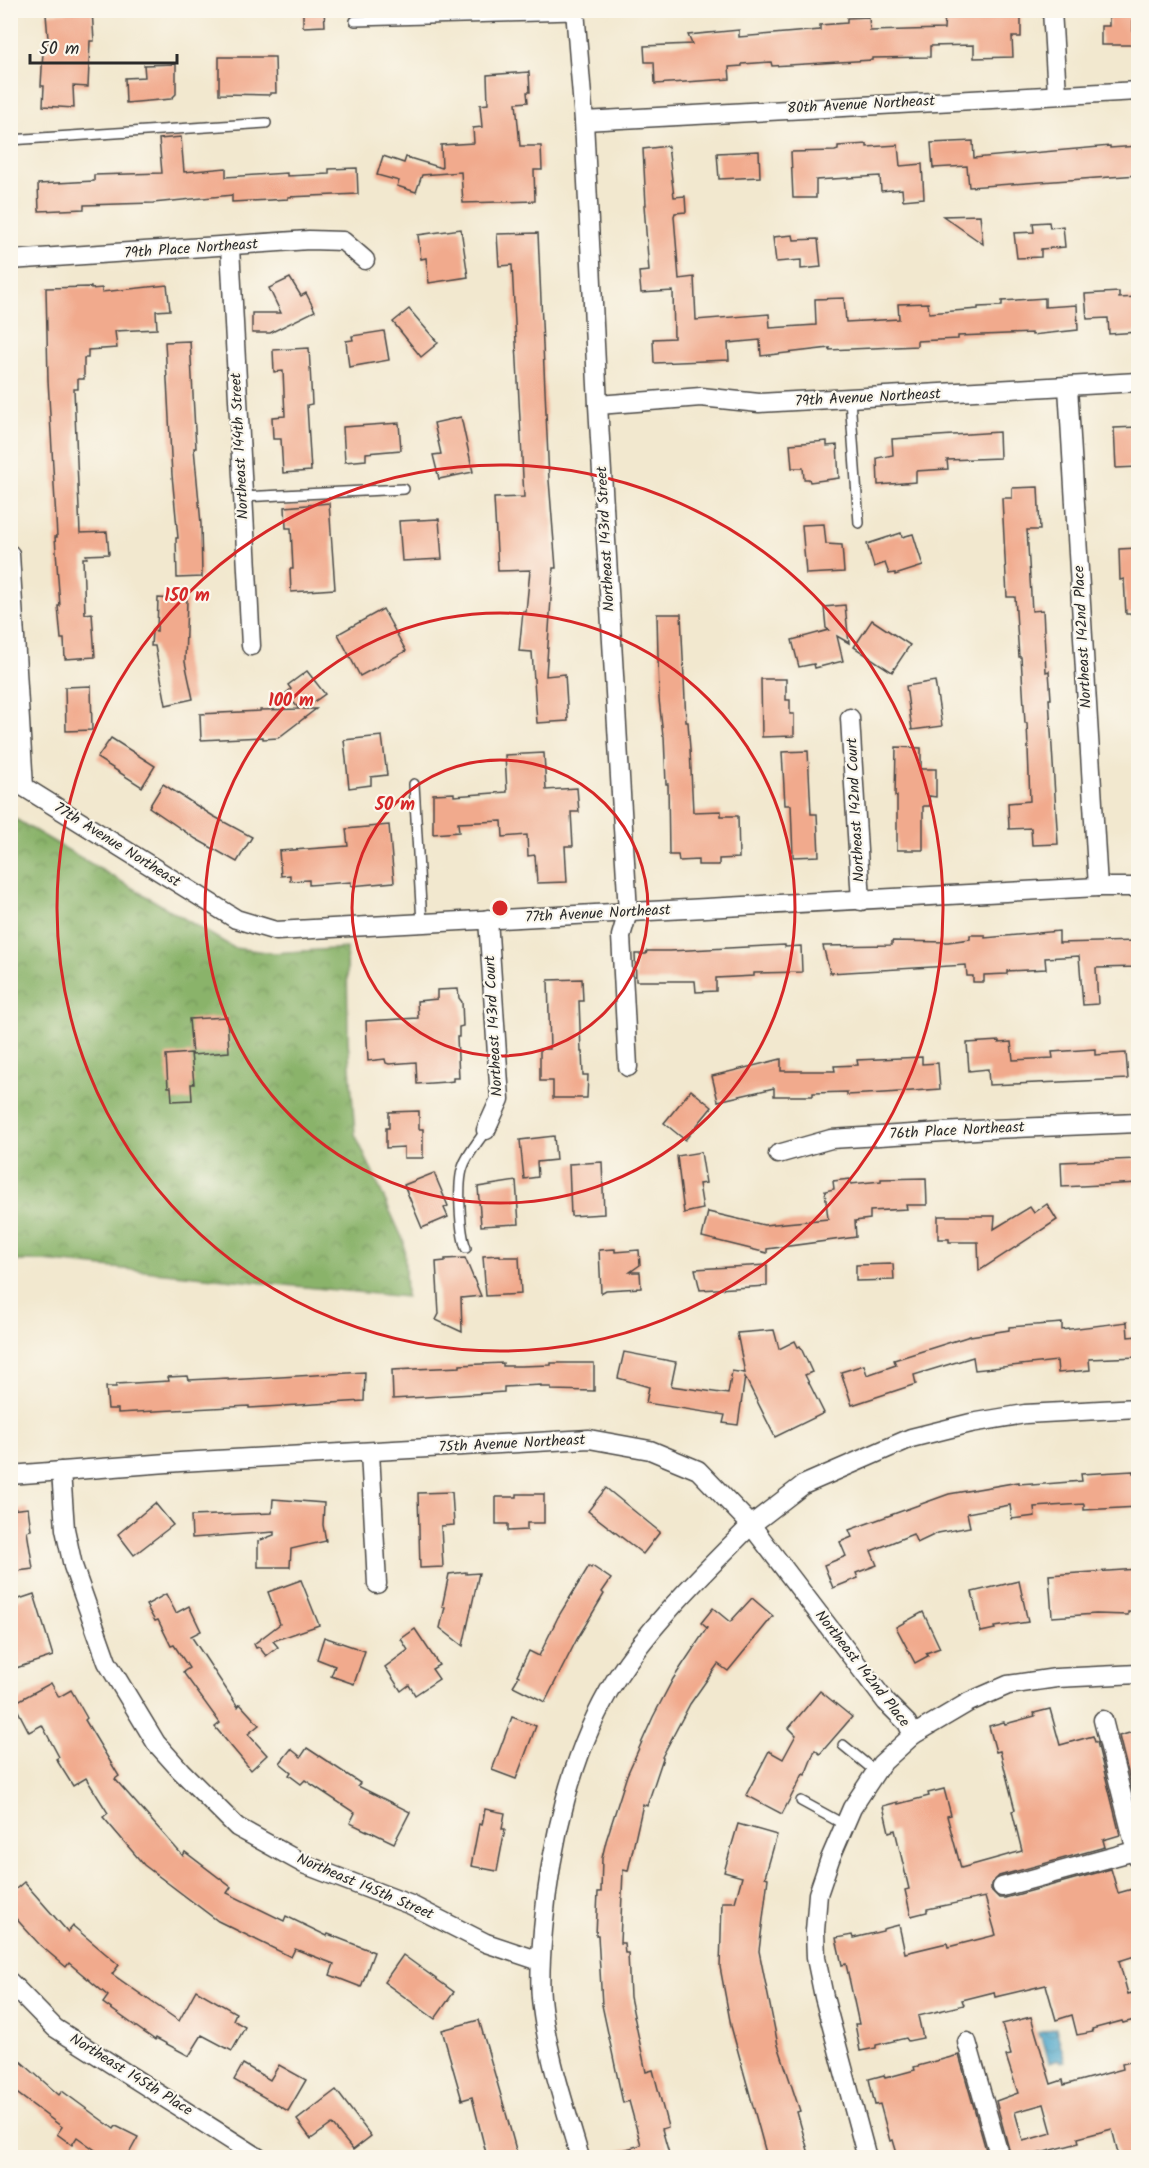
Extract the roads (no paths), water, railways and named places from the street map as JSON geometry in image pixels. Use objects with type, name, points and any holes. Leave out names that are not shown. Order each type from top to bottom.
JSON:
[{"type":"street","points":[[1052,10],[1057,94]]},
{"type":"street","name":"Northeast 143rd Street","points":[[575,13],[584,121],[628,912],[621,936],[628,1067]]},
{"type":"street","name":"80th Avenue Northeast","points":[[584,121],[1138,91]]},
{"type":"street","name":"79th Place Northeast","points":[[10,260],[309,240],[343,241],[365,260]]},
{"type":"street","name":"Northeast 144th Street","points":[[230,247],[251,646]]},
{"type":"street","name":"79th Avenue Northeast","points":[[598,405],[701,397],[759,403],[1138,382]]},
{"type":"street","name":"Northeast 142nd Place","points":[[1068,387],[1098,887]]},
{"type":"street","points":[[10,554],[17,788]]},
{"type":"street","name":"Northeast 142nd Court","points":[[850,718],[861,901]]},
{"type":"street","name":"77th Avenue Northeast","points":[[17,788],[236,919],[276,931],[1138,886]]},
{"type":"street","name":"Northeast 143rd Court","points":[[486,1130],[500,1099],[488,920]]},
{"type":"street","name":"76th Place Northeast","points":[[778,1154],[831,1139],[1138,1123]]},
{"type":"street","points":[[580,2157],[553,2060],[541,1999],[540,1961],[546,1896],[560,1820],[582,1747],[616,1680],[663,1615],[751,1525],[803,1485],[911,1438],[971,1423],[1025,1414],[1138,1408]]},
{"type":"street","name":"75th Avenue Northeast","points":[[10,1475],[589,1439],[650,1450],[698,1470],[751,1525]]},
{"type":"street","points":[[370,1452],[377,1584]]},
{"type":"street","name":"Northeast 145th Street","points":[[61,1471],[65,1528],[73,1566],[107,1662],[156,1743],[181,1771],[237,1827],[306,1865],[411,1905],[486,1943],[540,1961]]},
{"type":"street","name":"Northeast 142nd Place","points":[[751,1525],[886,1702],[907,1723],[913,1735],[881,1764],[852,1808],[818,1894],[815,1931],[816,1958],[824,1997],[867,2157]]},
{"type":"street","points":[[913,1735],[969,1702],[1008,1685],[1056,1678],[1138,1674]]},
{"type":"street","points":[[1002,1887],[1138,1853],[1102,1720]]},
{"type":"street","name":"Northeast 145th Place","points":[[10,1982],[56,2028],[259,2157]]},
{"type":"street","points":[[967,2042],[1000,2157]]},
{"type":"lane","points":[[355,21],[575,13]]},
{"type":"lane","points":[[10,140],[266,123]]},
{"type":"lane","points":[[850,399],[859,523]]},
{"type":"lane","points":[[243,497],[404,489]]},
{"type":"lane","points":[[414,784],[422,923]]},
{"type":"lane","points":[[466,1248],[463,1239],[460,1201],[463,1167],[486,1130]]},
{"type":"lane","points":[[843,1745],[876,1772]]},
{"type":"lane","points":[[801,1801],[845,1825]]},
{"type":"water","points":[[1056,2028],[1065,2061],[1061,2062],[1059,2059],[1049,2062],[1042,2037],[1039,2037],[1038,2033]]}]
